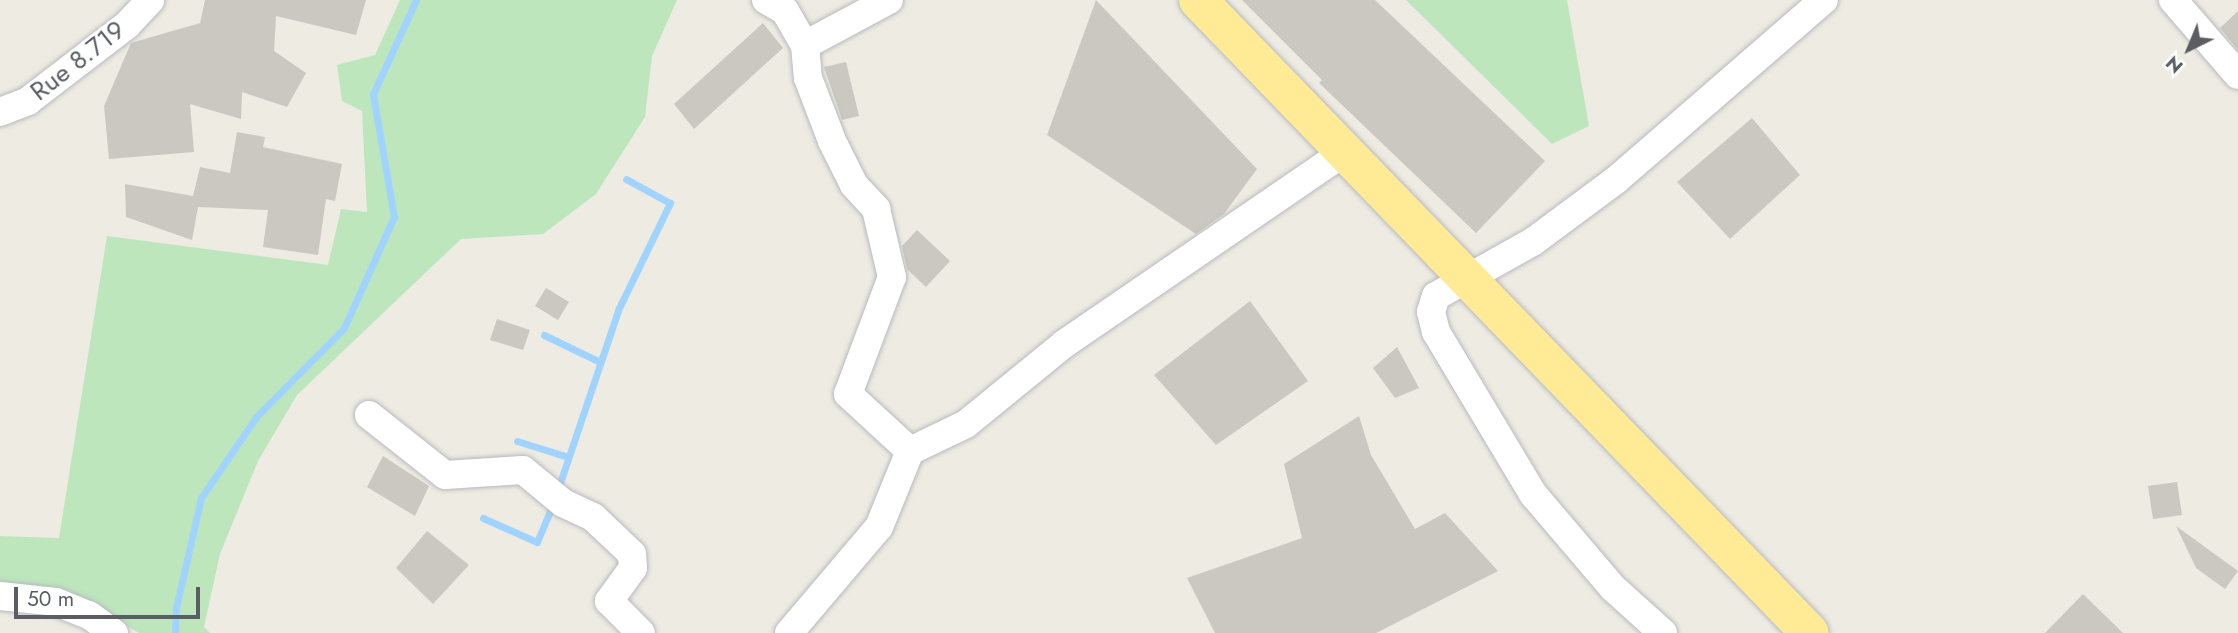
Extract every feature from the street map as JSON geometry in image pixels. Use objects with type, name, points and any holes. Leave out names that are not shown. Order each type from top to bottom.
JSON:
[{"type":"highway","points":[[1198,0],[1810,633]]},
{"type":"street","name":"Rue 8.719","points":[[0,112],[28,101],[150,0]]},
{"type":"street","points":[[766,0],[785,11],[805,45],[808,78],[827,128],[854,185],[876,209],[892,277],[848,394],[910,451]]},
{"type":"street","points":[[805,45],[889,0]]},
{"type":"street","points":[[1663,633],[1613,587],[1533,494],[1436,332],[1431,312],[1436,296],[1534,241],[1616,180],[1824,0]]},
{"type":"street","points":[[2173,0],[2238,75]]},
{"type":"street","points":[[789,633],[879,527],[910,451],[966,424],[1064,344],[1346,151]]},
{"type":"street","points":[[369,415],[445,474],[523,470],[563,503],[593,517],[632,554],[633,568],[608,601],[641,633]]},
{"type":"street","points":[[0,596],[56,602],[89,615],[114,633]]},
{"type":"green space","points":[[400,0],[677,0],[652,56],[645,117],[596,194],[543,234],[461,239],[297,395],[258,461],[220,554],[204,627],[210,633],[139,633],[75,596],[0,585],[0,536],[59,538],[107,236],[328,265],[341,209],[367,212],[362,111],[342,101],[337,65],[375,55]]},
{"type":"green space","points":[[1406,0],[1567,0],[1589,126],[1552,144]]},
{"type":"building","points":[[205,0],[366,0],[356,35],[276,16],[274,51],[306,73],[287,107],[242,92],[241,119],[190,104],[194,152],[109,159],[104,106],[131,43],[200,23]]},
{"type":"building","points":[[1096,0],[1257,169],[1224,214],[1196,234],[1047,135]]},
{"type":"building","points":[[1242,0],[1375,0],[1545,161],[1476,233],[1319,83],[1322,80]]},
{"type":"building","points":[[2238,11],[2238,50],[2220,28]]},
{"type":"building","points":[[763,23],[783,48],[694,129],[674,104]]},
{"type":"building","points":[[846,62],[859,116],[842,120],[824,67]]},
{"type":"building","points":[[1752,118],[1800,175],[1730,239],[1677,182]]},
{"type":"building","points":[[237,132],[265,137],[263,147],[342,164],[335,201],[326,199],[318,255],[263,247],[268,210],[198,207],[192,240],[126,217],[125,184],[193,196],[200,167],[230,173]]},
{"type":"building","points":[[917,230],[950,261],[926,287],[907,269],[902,246]]},
{"type":"building","points":[[546,288],[569,302],[558,320],[535,306]]},
{"type":"building","points":[[1250,301],[1308,381],[1216,445],[1154,375]]},
{"type":"building","points":[[497,319],[530,330],[523,350],[490,340]]},
{"type":"building","points":[[1397,347],[1419,388],[1395,398],[1373,368]]},
{"type":"building","points":[[1359,416],[1371,455],[1415,529],[1445,513],[1498,571],[1376,633],[1215,633],[1187,578],[1302,538],[1284,464]]},
{"type":"building","points":[[383,456],[429,486],[415,516],[367,487]]},
{"type":"building","points":[[2177,482],[2182,515],[2153,519],[2148,486]]},
{"type":"building","points":[[2176,526],[2238,571],[2225,589],[2196,568]]},
{"type":"building","points":[[427,531],[469,565],[433,604],[396,568]]},
{"type":"building","points":[[2083,594],[2123,633],[2045,633]]},
{"type":"waterway","points":[[175,633],[176,608],[201,498],[256,417],[344,328],[394,217],[373,94],[416,0]]},
{"type":"waterway","points":[[558,489],[619,308],[670,203],[626,179]]},
{"type":"waterway","points":[[544,335],[598,361]]},
{"type":"waterway","points":[[517,441],[565,456]]},
{"type":"waterway","points":[[483,518],[537,542],[553,504]]}]
